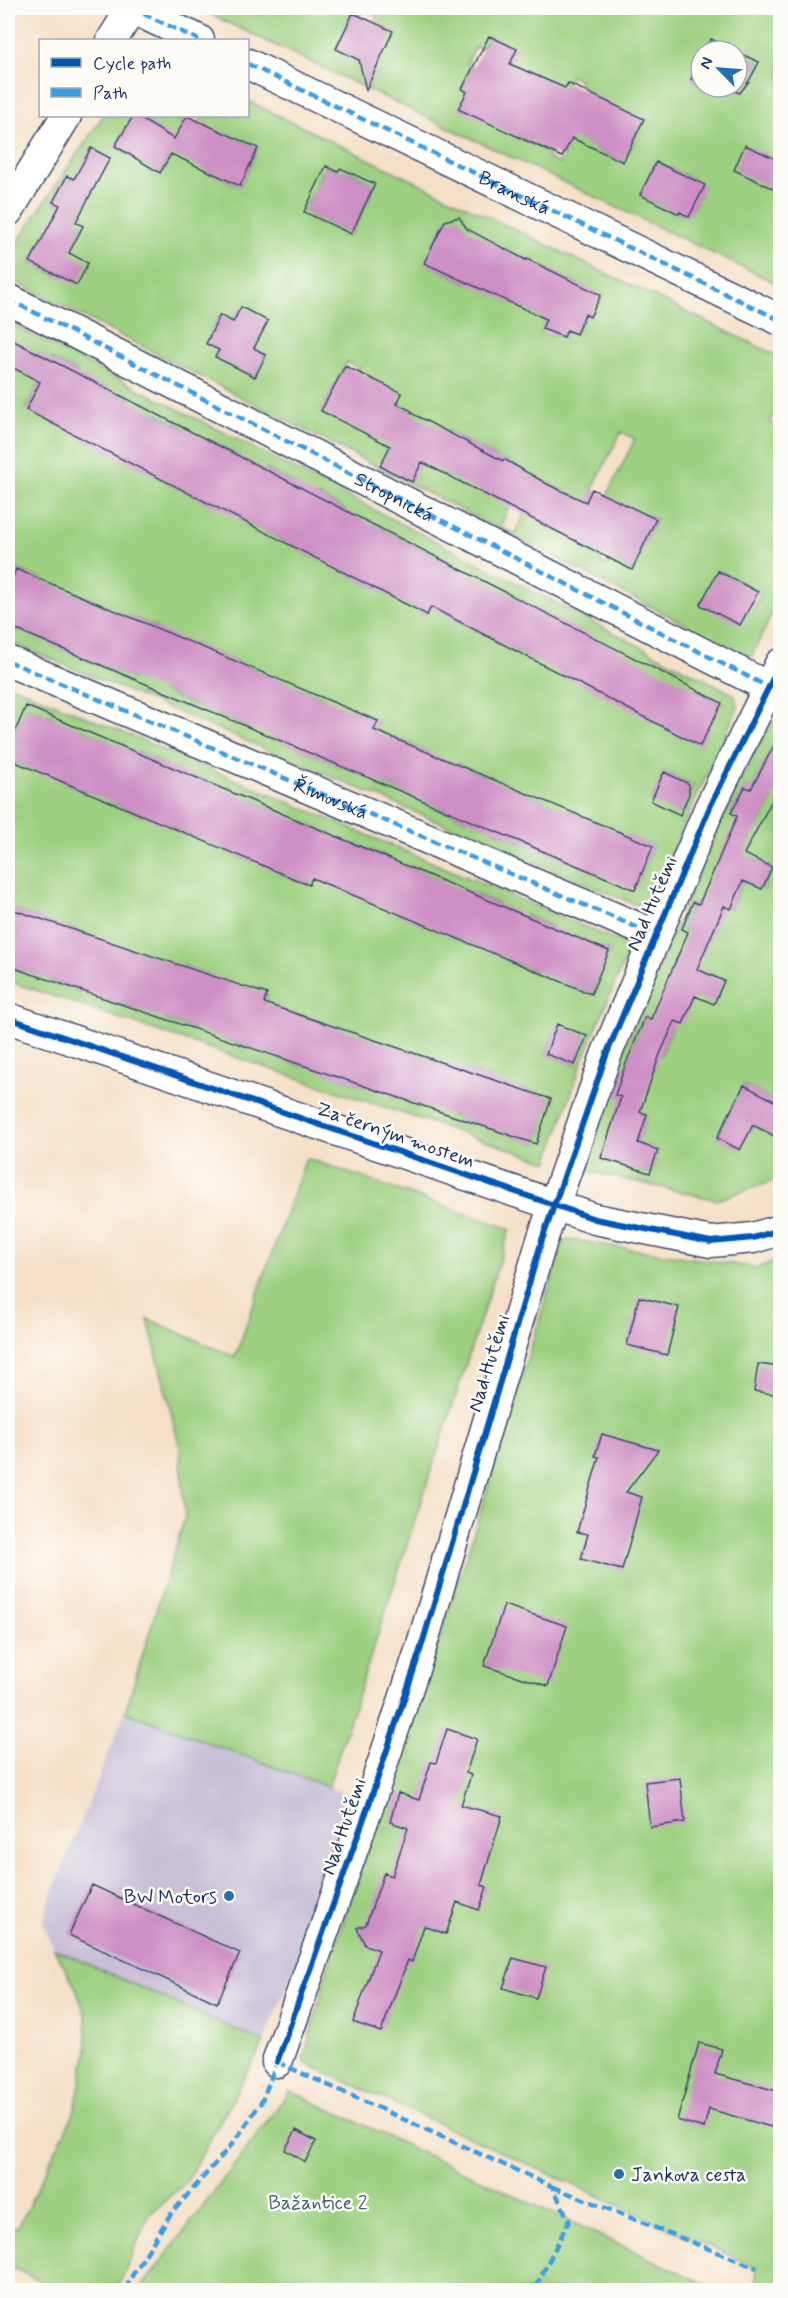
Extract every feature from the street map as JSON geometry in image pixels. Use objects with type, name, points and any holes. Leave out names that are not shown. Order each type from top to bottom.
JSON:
[{"type":"street","points":[[113,39],[132,8],[197,39]]},
{"type":"street","name":"Branská","points":[[249,64],[780,320]]},
{"type":"street","points":[[8,211],[65,117]]},
{"type":"street","name":"Stropnická","points":[[8,299],[777,682]]},
{"type":"street","name":"Římovská","points":[[8,661],[655,935]]},
{"type":"street","name":"Nad Hutěmi","points":[[277,2062],[365,1815],[420,1651],[553,1205],[607,1053],[709,810],[777,682]]},
{"type":"street","name":"Za černým mostem","points":[[8,1018],[595,1219],[656,1233],[711,1242],[753,1238],[780,1230]]},
{"type":"shaded area","points":[[125,1712],[358,1796],[332,1877],[264,2042],[54,1949],[43,1924],[51,1896]]},
{"type":"green space","points":[[205,8],[245,8],[260,15],[264,8],[780,8],[780,161],[745,146],[779,186],[780,184],[780,237],[776,245],[780,248],[780,285],[203,11]],"holes":[[[364,9],[377,16],[367,69],[360,65],[359,60],[336,49],[353,13],[360,16]],[[489,36],[516,49],[459,109],[467,92],[462,89],[472,67],[467,64],[475,46],[481,49]],[[571,75],[580,80],[578,84],[584,88],[569,142],[559,164],[547,158],[550,153],[517,137],[530,119],[566,85]],[[644,119],[623,162],[595,149]],[[656,162],[696,180],[691,191],[700,195],[689,216],[680,212],[679,214],[640,195]]]},
{"type":"green space","points":[[249,101],[780,357],[780,401],[770,422],[780,427],[780,597],[751,658],[8,278],[8,256],[102,117],[132,117],[115,146],[160,173],[173,151],[165,134],[138,117],[186,117],[183,122],[196,127],[201,117],[249,117]],"holes":[[[223,133],[258,148],[240,186],[206,170]],[[325,166],[338,172],[351,172],[375,185],[351,234],[304,212]],[[67,176],[93,190],[80,215],[73,221],[83,226],[57,276],[30,262],[61,206],[53,202]],[[446,220],[449,221],[472,274],[467,283],[425,263]],[[527,259],[600,295],[590,317],[585,314],[576,334],[567,330],[564,337],[541,332],[546,319],[507,300]],[[241,307],[268,321],[254,348],[266,355],[255,377],[215,357],[219,350],[206,343],[220,315],[233,322]],[[347,362],[359,368],[353,381],[412,411],[321,411]],[[447,431],[520,468],[430,466]],[[621,432],[635,439],[606,497],[592,490]],[[550,484],[587,503],[537,509]],[[510,505],[527,507],[515,534],[500,527]],[[645,514],[656,519],[632,570],[611,559],[608,565],[599,561],[604,548]],[[718,571],[761,593],[751,613],[701,605]]]},
{"type":"green space","points":[[8,322],[735,695],[738,707],[649,901],[637,905],[8,641],[8,626],[23,632],[45,581],[17,569],[10,584],[8,583],[8,365],[12,367],[22,346],[8,338]],"holes":[[[51,359],[78,373],[74,381],[104,387],[131,400],[105,450],[26,409]],[[158,414],[185,428],[182,436],[207,449],[211,441],[238,455],[212,505],[133,464]],[[266,469],[293,483],[315,503],[319,496],[345,510],[320,560],[240,519]],[[373,524],[453,565],[427,615],[348,574]],[[480,580],[559,621],[538,662],[511,649],[491,624],[485,635],[458,621]],[[73,593],[101,604],[95,620],[121,631],[128,616],[156,627],[134,679],[51,644]],[[184,640],[266,674],[245,726],[162,691]],[[295,686],[323,698],[317,713],[350,709],[378,721],[356,772],[274,738]],[[695,689],[722,703],[673,731]],[[402,741],[430,753],[426,764],[452,775],[457,764],[485,776],[466,819],[439,808],[416,789],[412,796],[384,784]],[[664,772],[693,786],[680,814],[651,801]],[[514,788],[542,800],[564,822],[569,811],[596,823],[527,836],[523,843],[495,831]],[[625,835],[653,846],[635,889]]]},
{"type":"green space","points":[[8,684],[621,942],[627,954],[580,1067],[548,1162],[8,981],[8,967],[21,971],[39,918],[11,909],[8,916],[8,759],[32,769],[38,754],[65,765],[59,780],[86,792],[108,741],[81,729],[77,736],[51,725],[53,717],[26,706],[8,748]],"holes":[[[137,752],[164,764],[162,771],[188,783],[191,775],[219,787],[197,839],[170,827],[176,812],[150,801],[143,816],[115,804]],[[248,799],[276,811],[273,818],[299,829],[302,822],[330,834],[309,885],[280,874],[287,858],[260,847],[254,862],[226,851]],[[359,846],[387,857],[384,865],[410,876],[414,869],[441,881],[423,924],[395,912],[400,901],[374,890],[368,901],[340,889]],[[470,892],[498,904],[495,912],[521,923],[525,915],[552,927],[534,971],[506,959],[510,950],[483,939],[480,948],[451,936]],[[68,928],[97,937],[92,953],[119,962],[124,947],[153,956],[135,1009],[106,1000],[109,992],[82,983],[79,991],[50,981]],[[581,940],[609,951],[591,994],[563,982]],[[183,966],[211,976],[206,991],[233,1000],[239,985],[267,995],[249,1048],[221,1038],[223,1031],[196,1021],[193,1029],[164,1019]],[[294,1013],[322,1022],[319,1034],[346,1043],[350,1032],[379,1042],[364,1086],[335,1076],[337,1069],[310,1060],[308,1067],[279,1058]],[[557,1025],[586,1036],[575,1065],[546,1054]],[[408,1051],[437,1061],[433,1072],[460,1081],[465,1070],[493,1080],[478,1124],[450,1115],[452,1107],[425,1098],[422,1105],[393,1096]],[[523,1089],[551,1099],[536,1144],[508,1134]]]},
{"type":"green space","points":[[780,720],[780,733],[753,790],[745,787],[731,813],[758,827],[772,801],[772,791],[780,795],[780,1104],[744,1085],[717,1137],[740,1149],[753,1125],[780,1139],[780,1179],[717,1200],[583,1170],[622,1054],[719,824],[770,723]],"holes":[[[724,846],[772,867],[762,889],[743,881],[731,909],[720,905],[709,940],[682,929],[693,902],[702,905]],[[704,973],[723,981],[714,1003],[695,996],[669,1027],[672,1028],[661,1055],[634,1044],[645,1017],[653,1020]],[[625,1068],[637,1111],[647,1115],[638,1143],[658,1150],[650,1173],[601,1158],[624,1098],[615,1095]]]},
{"type":"green space","points":[[306,1158],[510,1229],[328,1787],[125,1712],[185,1517],[180,1448],[148,1319],[235,1357]]},
{"type":"green space","points":[[564,1239],[758,1268],[780,1258],[780,2290],[755,2290],[757,2268],[303,2062],[327,1970],[464,1565]]},
{"type":"green space","points":[[54,1949],[264,2042],[187,2181],[149,2215],[117,2290],[61,2290],[8,2266],[8,2232],[19,2225],[74,2113],[87,2052],[86,2016],[75,1986]]},
{"type":"green space","name":"Bažantice 2","points":[[290,2091],[717,2290],[140,2290]]},
{"type":"building","points":[[353,13],[393,31],[366,90],[359,60],[336,49]]},
{"type":"building","points":[[489,36],[517,49],[510,64],[565,88],[568,83],[644,119],[623,162],[572,138],[562,157],[458,109],[467,92],[462,89]]},
{"type":"building","points":[[749,57],[759,62],[749,81]]},
{"type":"building","points":[[132,117],[138,117],[174,139],[186,117],[189,117],[258,148],[240,186],[171,154],[160,173],[115,146]]},
{"type":"building","points":[[745,145],[780,161],[780,192],[734,170]]},
{"type":"building","points":[[91,148],[110,158],[76,222],[83,226],[69,253],[88,263],[77,285],[30,262],[60,205],[53,202],[67,176],[74,179]]},
{"type":"building","points":[[656,162],[705,185],[689,217],[640,195]]},
{"type":"building","points":[[326,166],[338,172],[340,168],[375,184],[351,234],[304,212]]},
{"type":"building","points":[[459,217],[467,229],[601,295],[590,317],[585,314],[576,334],[567,330],[564,337],[542,329],[546,319],[424,263],[445,221]]},
{"type":"building","points":[[241,307],[268,321],[254,348],[266,355],[255,377],[215,357],[219,350],[206,344],[220,315],[233,322]]},
{"type":"building","points":[[8,338],[722,703],[700,746],[431,607],[427,615],[26,410],[40,382],[8,365]]},
{"type":"building","points":[[345,366],[402,393],[397,404],[412,411],[411,413],[503,461],[504,459],[549,485],[586,502],[592,489],[656,519],[632,570],[422,462],[412,482],[380,466],[390,446],[321,411]]},
{"type":"building","points":[[16,569],[378,721],[374,730],[653,846],[635,890],[8,626],[8,590]]},
{"type":"building","points":[[718,571],[758,592],[740,625],[700,605]]},
{"type":"building","points":[[26,706],[609,951],[591,994],[312,878],[309,885],[8,759],[8,748]]},
{"type":"building","points":[[780,734],[780,785],[744,854],[772,867],[762,889],[743,881],[731,909],[724,906],[697,969],[724,981],[714,1004],[695,996],[683,1024],[675,1021],[660,1054],[640,1112],[647,1114],[638,1143],[658,1150],[650,1173],[601,1158],[621,1097],[615,1095],[625,1066],[645,1017],[651,1019],[688,932],[682,929],[693,902],[699,904],[711,877],[737,816],[731,813],[745,787],[751,789]]},
{"type":"building","points":[[664,772],[689,784],[689,794],[680,815],[651,801]]},
{"type":"building","points":[[8,908],[267,994],[264,1003],[551,1099],[536,1144],[8,966]]},
{"type":"building","points":[[557,1024],[587,1036],[575,1065],[546,1054]]},
{"type":"building","points":[[744,1085],[780,1104],[780,1139],[753,1125],[740,1150],[717,1138]]},
{"type":"building","points":[[639,1297],[679,1307],[667,1355],[627,1345]]},
{"type":"building","points":[[758,1364],[780,1367],[780,1395],[754,1391]]},
{"type":"building","points":[[602,1434],[658,1450],[626,1492],[642,1497],[622,1570],[581,1559],[588,1534],[577,1532],[599,1457],[595,1456]]},
{"type":"building","points":[[504,1605],[567,1626],[548,1686],[484,1666]]},
{"type":"building","points":[[447,1729],[477,1739],[466,1773],[471,1775],[461,1805],[502,1816],[481,1885],[487,1887],[479,1910],[457,1902],[446,1934],[424,1926],[412,1962],[408,1960],[381,2032],[353,2022],[379,1950],[365,1945],[357,1928],[366,1925],[384,1873],[392,1876],[408,1828],[390,1822],[398,1793],[419,1800],[431,1762],[436,1763]]},
{"type":"building","points":[[680,1778],[685,1822],[650,1827],[645,1782]]},
{"type":"building","points":[[92,1885],[240,1953],[217,2003],[69,1935]]},
{"type":"building","points":[[513,1958],[546,1967],[536,1998],[503,1988]]},
{"type":"building","points":[[699,2043],[722,2049],[715,2074],[777,2091],[774,2103],[779,2104],[771,2127],[709,2109],[704,2128],[677,2120]]},
{"type":"building","points":[[296,2130],[316,2141],[305,2162],[285,2150]]},
{"type":"marked path","points":[[131,8],[197,39]]},
{"type":"marked path","points":[[249,64],[780,320]]},
{"type":"marked path","points":[[8,299],[780,693]]},
{"type":"marked path","points":[[8,661],[655,935]]},
{"type":"marked path","points":[[126,2290],[130,2279],[170,2215],[234,2142],[262,2101],[279,2056]]},
{"type":"marked path","points":[[277,2062],[553,2187],[569,2221],[534,2290]]},
{"type":"marked path","points":[[553,2187],[757,2268]]},
{"type":"cycle path","points":[[277,2062],[369,1804],[420,1651],[542,1240],[607,1053],[709,809],[780,664]]},
{"type":"cycle path","points":[[8,1018],[595,1219],[711,1242],[753,1238],[780,1230]]},
{"type":"place","name":"BW Motors","points":[[229,1896]]},
{"type":"place","name":"Jankova cesta","points":[[619,2174]]}]
